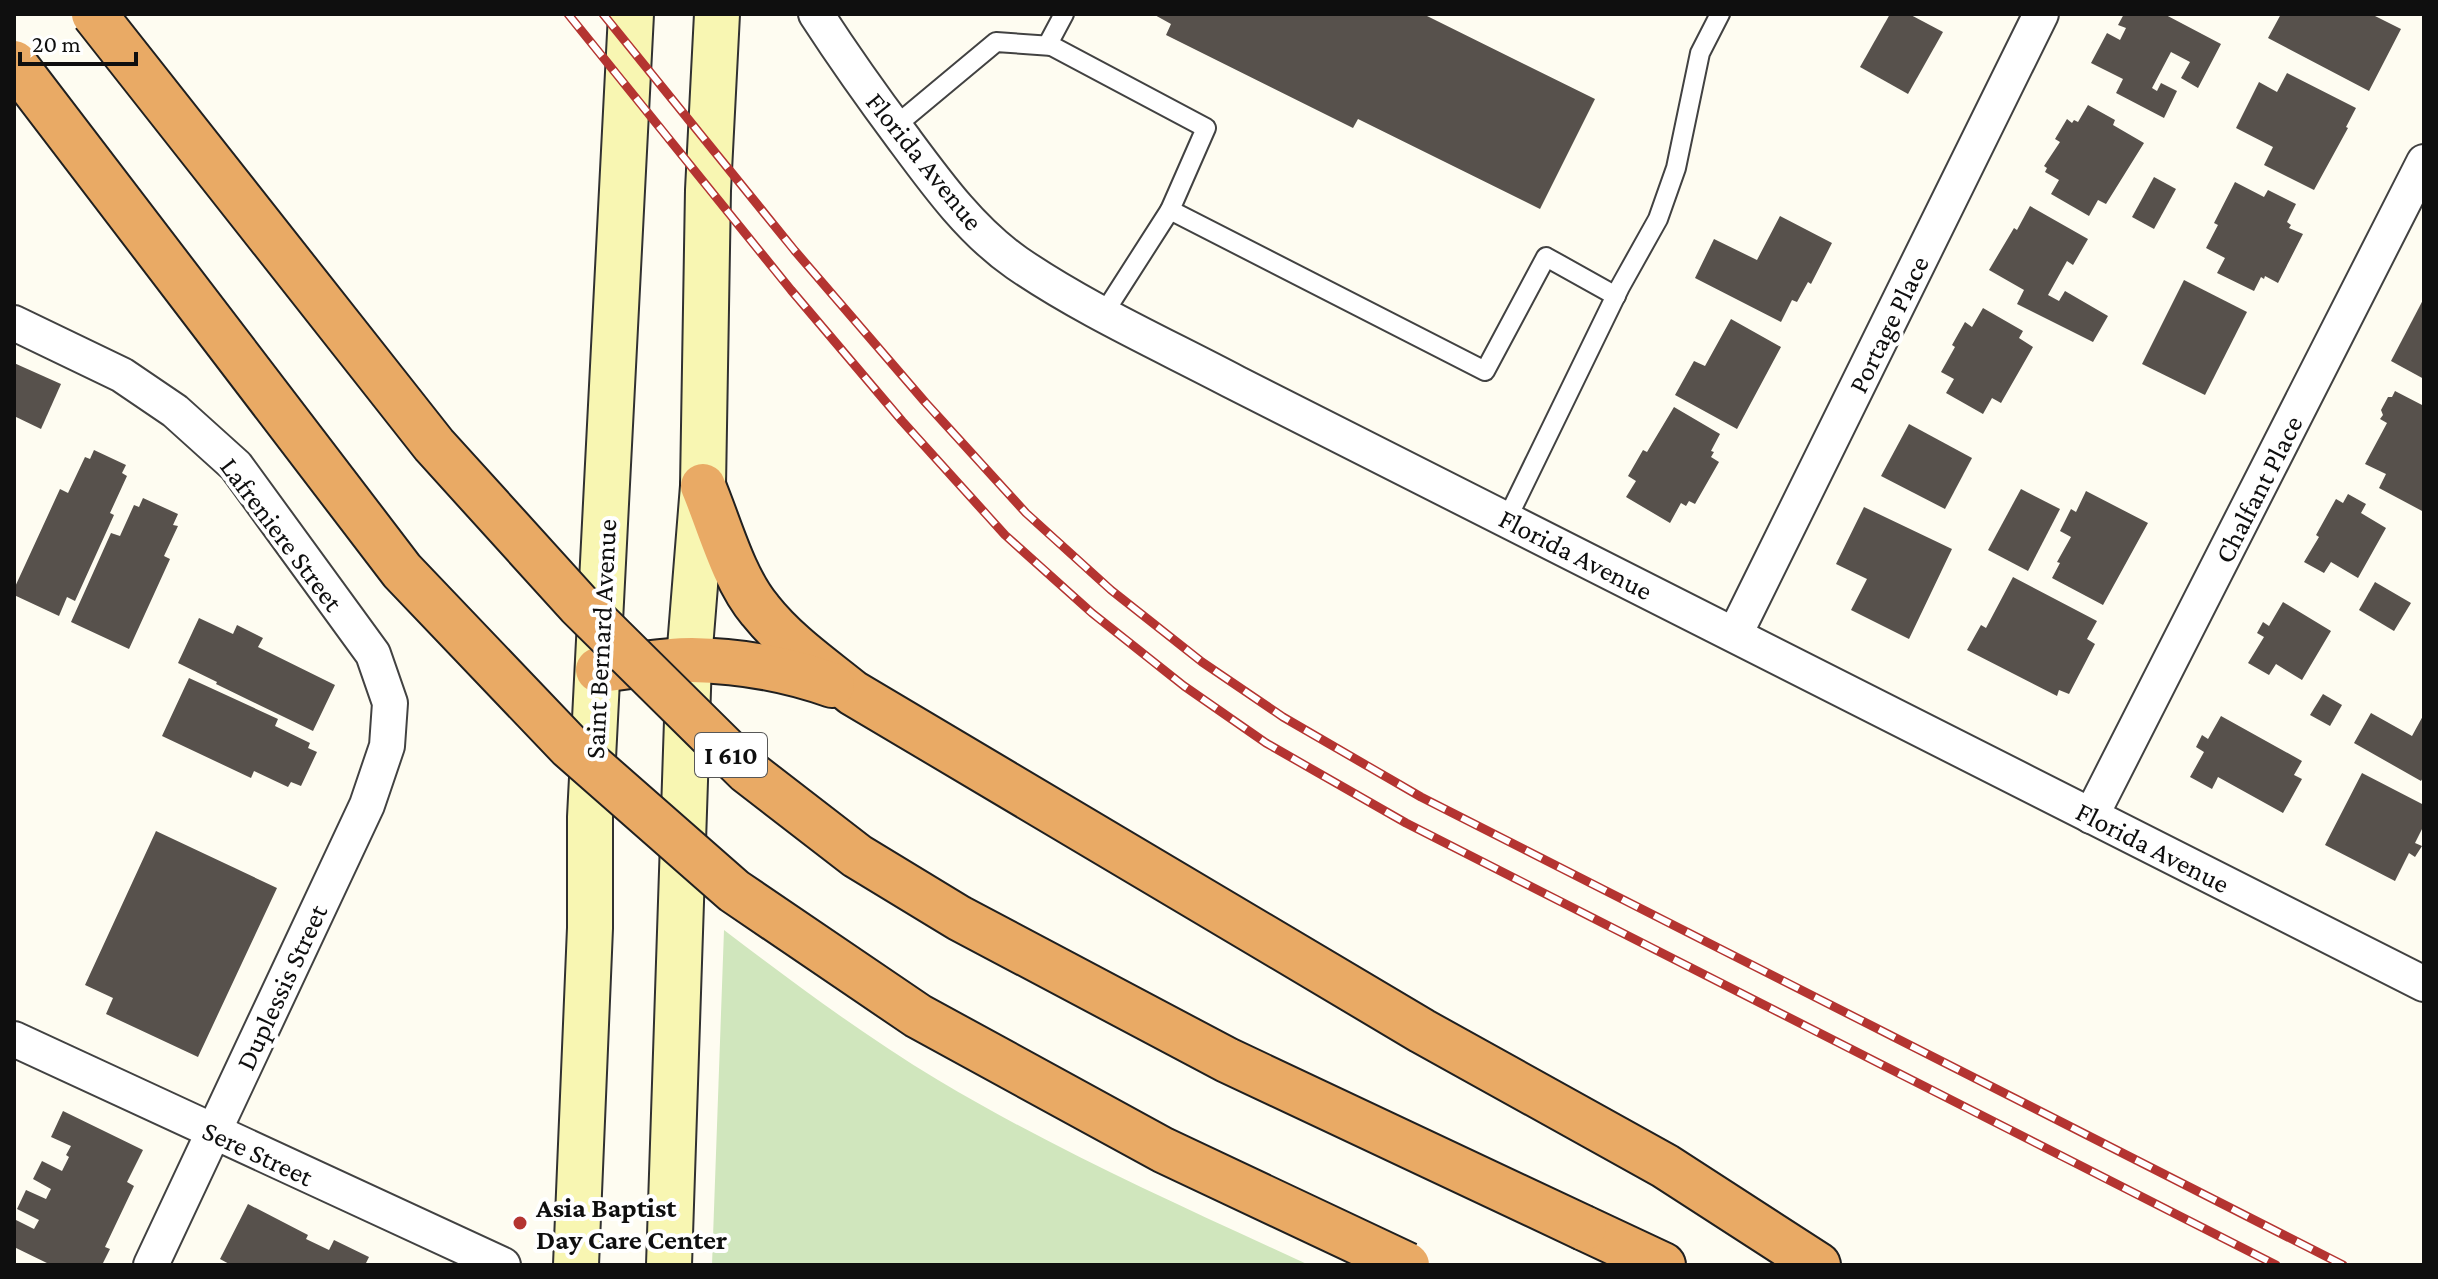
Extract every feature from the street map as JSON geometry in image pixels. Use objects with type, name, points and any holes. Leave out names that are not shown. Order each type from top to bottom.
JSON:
[{"type":"highway","name":"I 610","points":[[94,14],[434,445],[579,605],[747,771],[857,856],[959,918],[1227,1060],[1663,1265]]},
{"type":"highway","points":[[14,63],[402,571],[570,747],[734,891],[918,1016],[1163,1150],[1407,1265]]},
{"type":"highway","points":[[703,486],[741,578],[758,609],[793,645],[853,693],[1422,1031],[1665,1166],[1818,1265]]},
{"type":"highway","points":[[598,670],[689,660],[758,666],[800,673],[853,693]]},
{"type":"street","name":"Saint Bernard Avenue","points":[[576,1265],[590,928],[590,817],[631,14]]},
{"type":"street","points":[[669,1265],[689,660],[703,486],[708,190],[717,14]]},
{"type":"street","name":"Florida Avenue","points":[[816,14],[936,183],[975,228],[1016,263],[1236,383],[2424,984]]},
{"type":"street","name":"Portage Place","points":[[1735,634],[2041,14]]},
{"type":"street","name":"Chalfant Place","points":[[2091,816],[2424,162]]},
{"type":"street","name":"Lafreniere Street","points":[[14,323],[122,375],[175,411],[236,466],[373,654],[390,703]]},
{"type":"street","name":"Duplessis Street","points":[[151,1265],[367,805],[387,746],[390,703]]},
{"type":"street","name":"Sere Street","points":[[14,1039],[503,1265]]},
{"type":"lane","points":[[1064,14],[1048,44],[1206,128],[1170,210],[1104,313]]},
{"type":"lane","points":[[1507,519],[1616,296],[1658,219],[1676,168],[1700,53],[1720,14]]},
{"type":"lane","points":[[894,127],[996,42],[1052,46]]},
{"type":"lane","points":[[1170,210],[1485,371],[1546,257],[1616,296]]},
{"type":"green space","points":[[724,930],[856,1027],[983,1106],[1121,1177],[1309,1265],[712,1265]]},
{"type":"building","points":[[1153,14],[1423,14],[1595,99],[1540,209],[1358,119],[1353,128],[1166,35],[1171,24]]},
{"type":"building","points":[[1890,14],[1909,14],[1943,32],[1908,94],[1860,67]]},
{"type":"building","points":[[2124,14],[2164,14],[2221,44],[2198,88],[2181,78],[2190,62],[2171,52],[2152,88],[2157,91],[2161,83],[2177,91],[2164,118],[2116,93],[2123,79],[2091,63],[2107,33],[2120,40],[2126,28],[2118,25]]},
{"type":"building","points":[[2281,14],[2377,14],[2375,16],[2401,29],[2369,91],[2268,38]]},
{"type":"building","points":[[2287,73],[2356,108],[2314,190],[2264,165],[2273,147],[2236,128],[2259,82],[2277,92]]},
{"type":"building","points":[[2088,105],[2115,120],[2113,125],[2144,143],[2106,204],[2098,200],[2089,216],[2051,194],[2059,180],[2045,172],[2047,168],[2044,166],[2060,142],[2055,139],[2067,119],[2072,123],[2074,120],[2078,122]]},
{"type":"building","points":[[2154,177],[2176,189],[2154,229],[2132,217]]},
{"type":"building","points":[[2235,182],[2264,197],[2268,190],[2296,204],[2287,222],[2291,225],[2289,228],[2303,234],[2278,283],[2261,277],[2254,291],[2217,273],[2225,258],[2206,248],[2218,225],[2214,223]]},
{"type":"building","points":[[2030,206],[2088,239],[2073,265],[2067,261],[2048,295],[2059,301],[2065,291],[2108,316],[2093,342],[2017,304],[2024,290],[1989,270]]},
{"type":"building","points":[[1780,216],[1832,243],[1811,284],[1808,282],[1797,302],[1792,300],[1781,322],[1695,278],[1714,239],[1757,260]]},
{"type":"building","points":[[2184,280],[2247,312],[2205,395],[2142,364]]},
{"type":"building","points":[[2424,298],[2424,379],[2391,361]]},
{"type":"building","points":[[1983,308],[2023,331],[2019,338],[2033,347],[2001,403],[1992,398],[1983,414],[1946,393],[1954,379],[1941,372],[1965,322],[1972,327]]},
{"type":"building","points":[[1731,319],[1781,347],[1737,429],[1675,395],[1694,361],[1705,366]]},
{"type":"building","points":[[14,363],[61,384],[41,429],[14,416]]},
{"type":"building","points":[[2395,391],[2424,406],[2424,512],[2379,488],[2386,474],[2365,464],[2387,423],[2380,419],[2383,415],[2381,410]]},
{"type":"building","points":[[1674,407],[1720,434],[1711,451],[1714,452],[1711,457],[1719,462],[1695,504],[1689,501],[1686,506],[1681,503],[1670,523],[1626,497],[1636,481],[1628,476],[1643,450],[1647,452]]},
{"type":"building","points":[[1909,424],[1972,458],[1945,509],[1881,476]]},
{"type":"building","points":[[94,450],[126,465],[122,473],[127,476],[110,513],[114,515],[75,601],[67,597],[59,616],[14,595],[14,589],[60,489],[68,493],[85,457],[90,459]]},
{"type":"building","points":[[2021,489],[2060,509],[2028,571],[1988,550]]},
{"type":"building","points":[[2086,491],[2148,523],[2103,605],[2052,578],[2071,537],[2060,531],[2071,509],[2076,512]]},
{"type":"building","points":[[2348,494],[2366,504],[2361,513],[2386,528],[2358,578],[2331,562],[2324,573],[2304,562],[2336,499],[2343,503]]},
{"type":"building","points":[[143,498],[178,514],[173,525],[178,526],[164,556],[170,559],[129,649],[71,622],[111,533],[120,536],[134,505],[139,507]]},
{"type":"building","points":[[1864,507],[1952,549],[1909,639],[1851,610],[1867,579],[1836,564]]},
{"type":"building","points":[[2013,577],[2097,621],[2087,639],[2095,644],[2069,694],[2059,690],[2057,696],[1967,650],[1981,625],[1986,628]]},
{"type":"building","points":[[2375,582],[2411,603],[2394,631],[2359,610]]},
{"type":"building","points":[[2283,602],[2331,631],[2302,680],[2276,664],[2269,675],[2248,663],[2264,637],[2257,633],[2263,622],[2269,626]]},
{"type":"building","points":[[199,618],[233,634],[237,625],[263,638],[258,647],[335,685],[313,731],[178,663]]},
{"type":"building","points":[[189,678],[278,719],[275,726],[310,743],[308,748],[317,752],[301,786],[291,782],[288,787],[254,771],[251,778],[162,736]]},
{"type":"building","points":[[2323,694],[2342,705],[2330,726],[2310,715]]},
{"type":"building","points":[[2371,713],[2412,736],[2424,714],[2424,776],[2421,781],[2354,743]]},
{"type":"building","points":[[2221,716],[2302,761],[2294,775],[2302,779],[2283,813],[2218,777],[2212,789],[2190,777],[2204,752],[2196,747],[2202,735],[2208,739]]},
{"type":"building","points":[[2362,773],[2424,805],[2424,825],[2415,843],[2422,846],[2415,857],[2409,853],[2395,881],[2325,845]]},
{"type":"building","points":[[156,831],[277,888],[198,1057],[106,1014],[113,998],[85,985]]},
{"type":"building","points":[[63,1111],[143,1150],[127,1182],[134,1186],[105,1247],[110,1249],[102,1265],[51,1265],[14,1247],[14,1219],[34,1229],[39,1220],[17,1209],[26,1190],[46,1199],[51,1189],[33,1179],[42,1161],[62,1171],[69,1157],[66,1155],[71,1146],[51,1137]]},
{"type":"building","points":[[248,1204],[308,1235],[306,1239],[329,1250],[334,1240],[369,1257],[365,1265],[231,1265],[220,1259]]},
{"type":"railway","points":[[568,14],[791,290],[902,421],[1005,535],[1092,613],[1184,686],[1266,743],[1406,823],[2276,1265]]},
{"type":"railway","points":[[603,14],[795,251],[1026,513],[1111,590],[1202,662],[1283,717],[1421,797],[2343,1265]]},
{"type":"place","name":"Asia Baptist Day Care Center","points":[[520,1223]]}]
